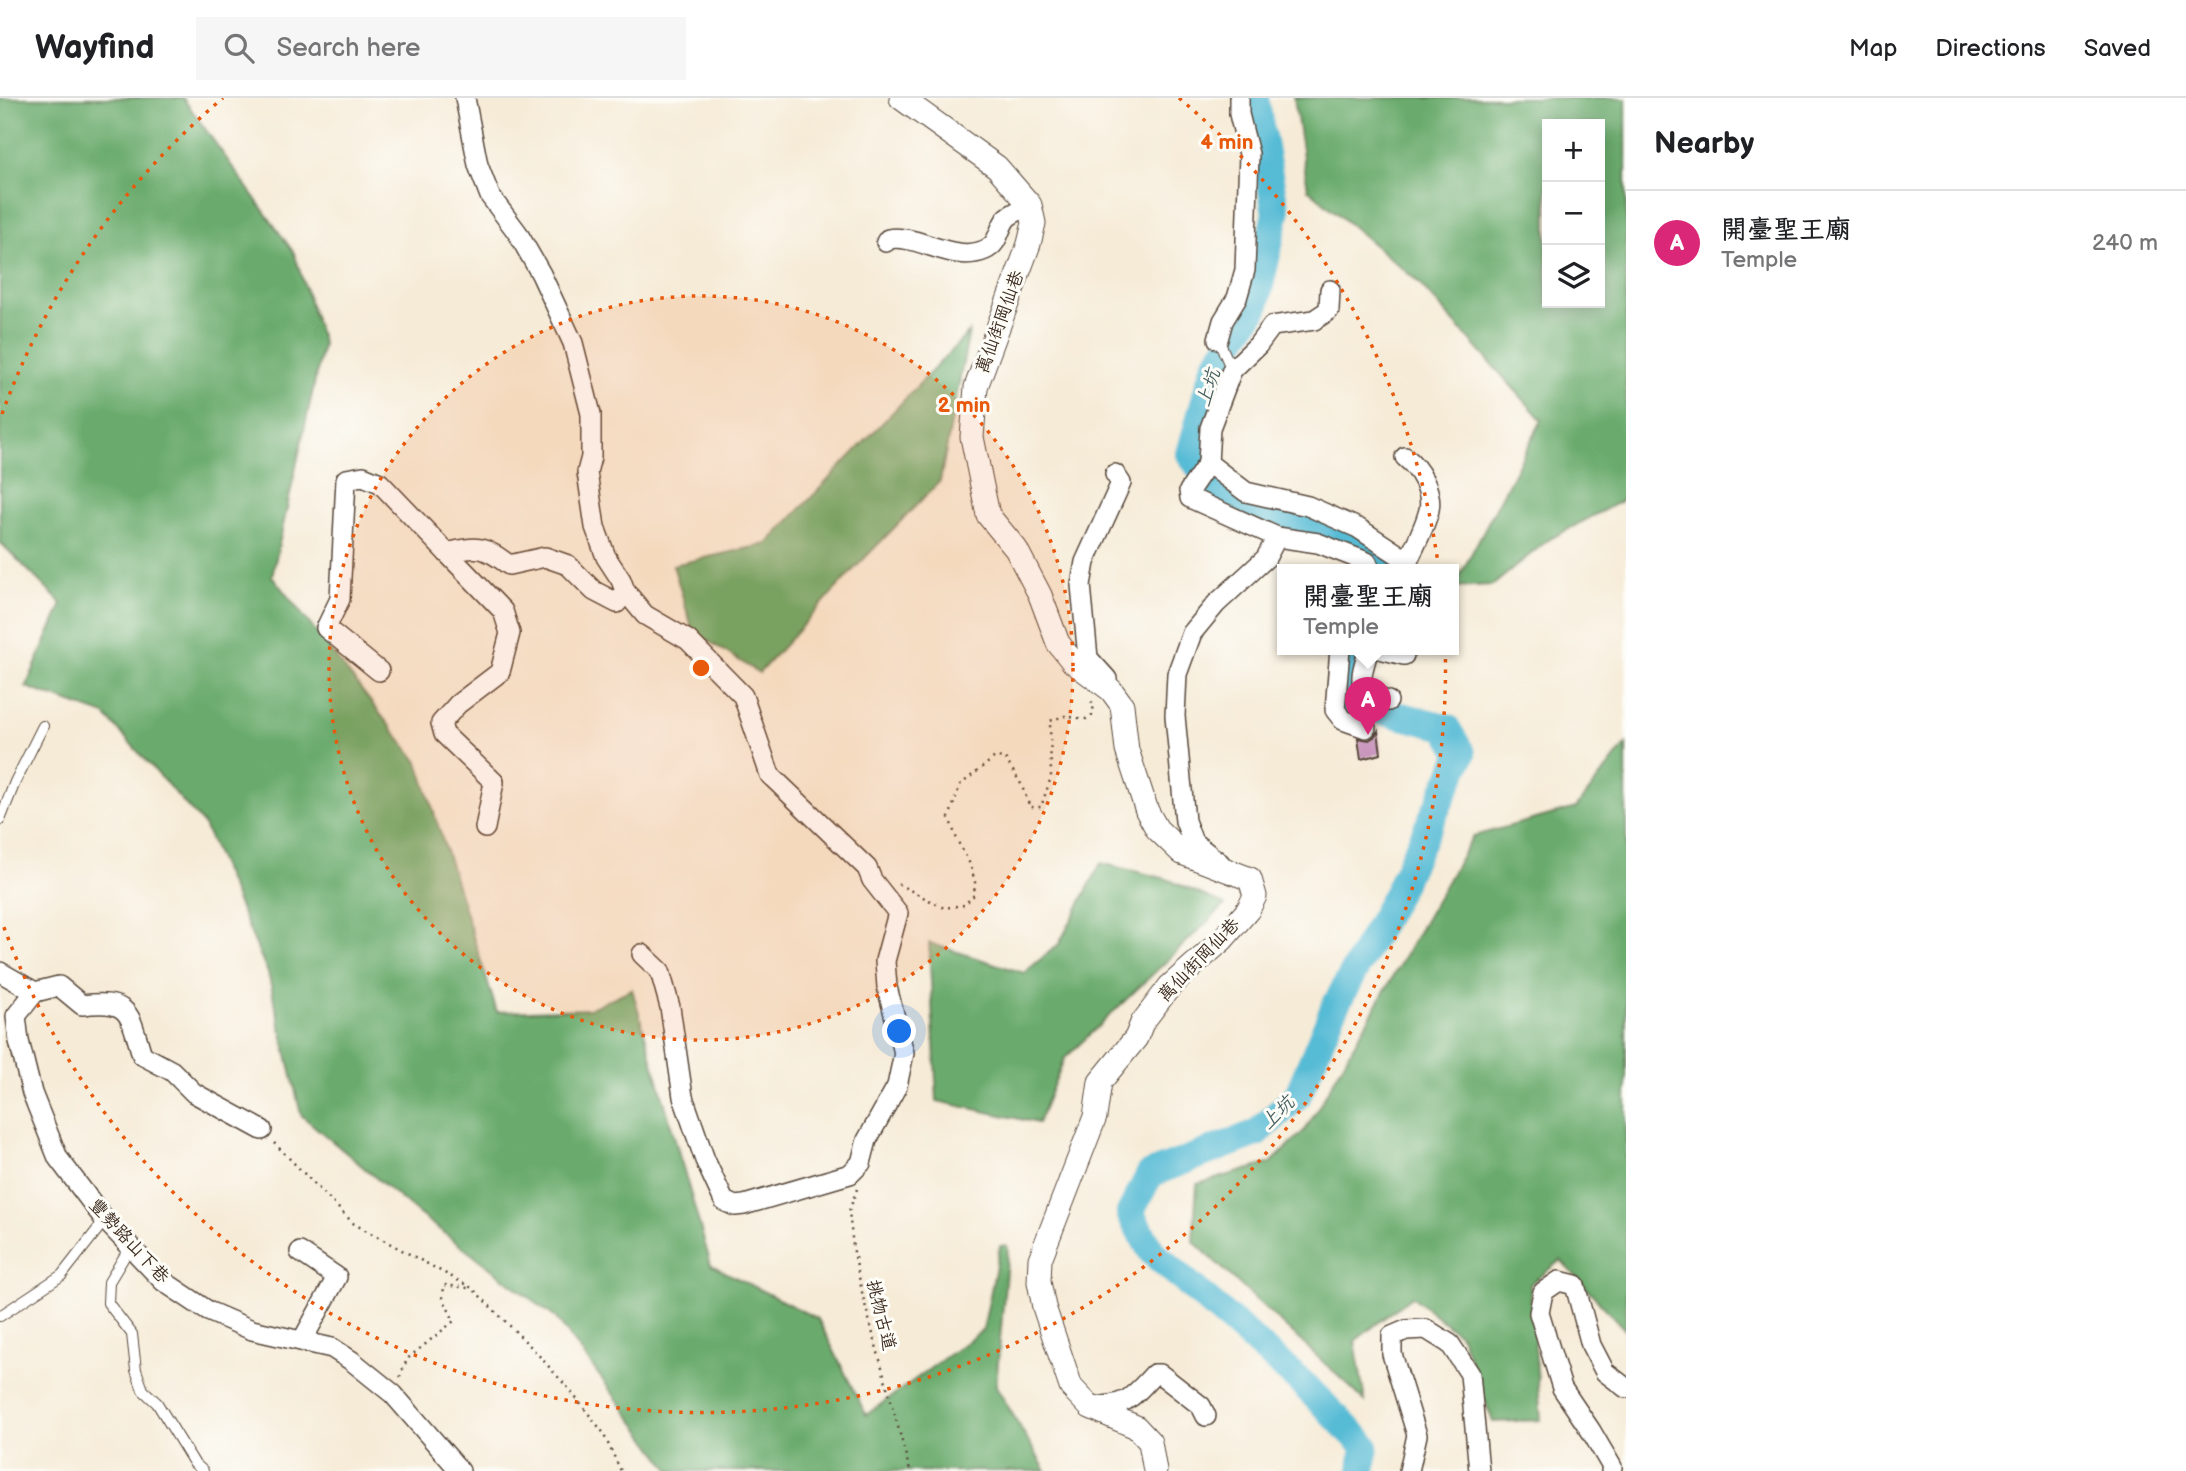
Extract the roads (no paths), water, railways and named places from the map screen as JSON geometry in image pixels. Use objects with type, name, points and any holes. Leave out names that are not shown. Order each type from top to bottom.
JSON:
[{"type":"street","points":[[465,98],[478,165],[490,195],[517,232],[541,274],[573,343],[591,414],[591,457],[587,472],[595,527],[606,557],[625,591],[645,615],[688,640],[743,696],[770,775],[867,868],[872,880],[898,913],[885,961],[887,987],[904,1053],[897,1086],[867,1140],[861,1163],[850,1174],[744,1205],[735,1206],[724,1201],[705,1160],[683,1097],[670,1007],[660,971],[642,954]]},
{"type":"street","points":[[886,242],[899,237],[936,250],[967,253],[984,251],[995,244],[1007,217],[1030,205],[997,167],[901,98]]},
{"type":"street","points":[[1218,339],[1223,321],[1237,298],[1245,270],[1248,154],[1239,98]]},
{"type":"street","name":"萬仙街岡仙巷","points":[[1030,205],[1034,223],[1029,244],[976,387],[972,437],[988,515],[1016,549],[1040,595],[1058,643],[1073,662],[1111,690],[1122,705],[1127,750],[1147,811],[1157,829],[1182,853],[1250,879],[1255,895],[1248,910],[1222,940],[1170,986],[1142,1023],[1136,1038],[1100,1082],[1095,1117],[1040,1259],[1039,1282],[1044,1307],[1071,1387],[1090,1407],[1136,1427],[1150,1442],[1155,1471]]},
{"type":"street","points":[[1330,290],[1329,310],[1314,320],[1272,326],[1258,345],[1232,370],[1210,428],[1208,463],[1189,491],[1190,498],[1277,537],[1318,542],[1368,564]]},
{"type":"street","points":[[1405,457],[1416,466],[1426,489],[1429,508],[1408,564]]},
{"type":"street","points":[[1208,463],[1246,492],[1308,506],[1358,528],[1407,564]]},
{"type":"street","points":[[1111,690],[1110,681],[1088,658],[1081,585],[1085,562],[1121,483],[1115,474]]},
{"type":"street","points":[[379,671],[326,628],[340,599],[346,479],[363,476],[380,483],[503,611],[510,634],[500,672],[458,704],[441,723],[444,734],[494,782],[485,828]]},
{"type":"street","points":[[1231,871],[1193,842],[1185,821],[1175,716],[1177,674],[1192,633],[1216,604],[1266,558],[1277,537]]},
{"type":"street","points":[[447,553],[467,548],[488,549],[509,565],[545,557],[568,565],[594,591],[617,603],[625,591]]},
{"type":"street","points":[[1340,655],[1335,710],[1343,720],[1366,728]]},
{"type":"street","points":[[1367,655],[1363,669],[1364,689],[1369,695],[1388,701]]},
{"type":"street","points":[[0,972],[35,992],[59,986],[82,1005],[107,1002],[119,1007],[128,1014],[142,1055],[172,1071],[194,1093],[262,1130]]},
{"type":"street","name":"豐勢路山下巷","points":[[35,992],[16,1016],[19,1041],[32,1093],[58,1158],[106,1220],[163,1281],[208,1311],[252,1330],[332,1348],[352,1361],[393,1394],[460,1471]]},
{"type":"street","points":[[300,1252],[337,1277],[302,1341]]},
{"type":"street","points":[[1611,1471],[1612,1467],[1591,1431],[1562,1388],[1539,1313],[1543,1292],[1559,1281],[1575,1285],[1591,1345],[1605,1372],[1626,1388]]},
{"type":"street","points":[[1409,1471],[1417,1435],[1392,1354],[1392,1336],[1406,1330],[1426,1329],[1450,1344],[1470,1374],[1479,1471]]},
{"type":"street","points":[[1090,1407],[1117,1405],[1131,1398],[1154,1374],[1160,1374],[1200,1406],[1206,1416]]},
{"type":"lane","points":[[1218,339],[1232,370]]},
{"type":"lane","points":[[0,820],[15,782],[43,726]]},
{"type":"lane","points":[[0,1316],[62,1275],[106,1220]]},
{"type":"lane","points":[[130,1247],[109,1282],[107,1303],[132,1334],[136,1370],[143,1390],[157,1403],[194,1463],[203,1471]]},
{"type":"waterway","name":"上坑","points":[[1255,98],[1276,213],[1255,308],[1214,367],[1190,454],[1221,498],[1291,517],[1379,552],[1382,564]]},
{"type":"waterway","name":"上坑","points":[[1351,655],[1347,672],[1352,701],[1446,727],[1462,754],[1398,891],[1334,1008],[1298,1095],[1257,1133],[1150,1174],[1130,1213],[1152,1252],[1303,1384],[1365,1446],[1362,1471]]},
{"type":"place","name":"開臺聖王廟","points":[[1368,735]]}]
